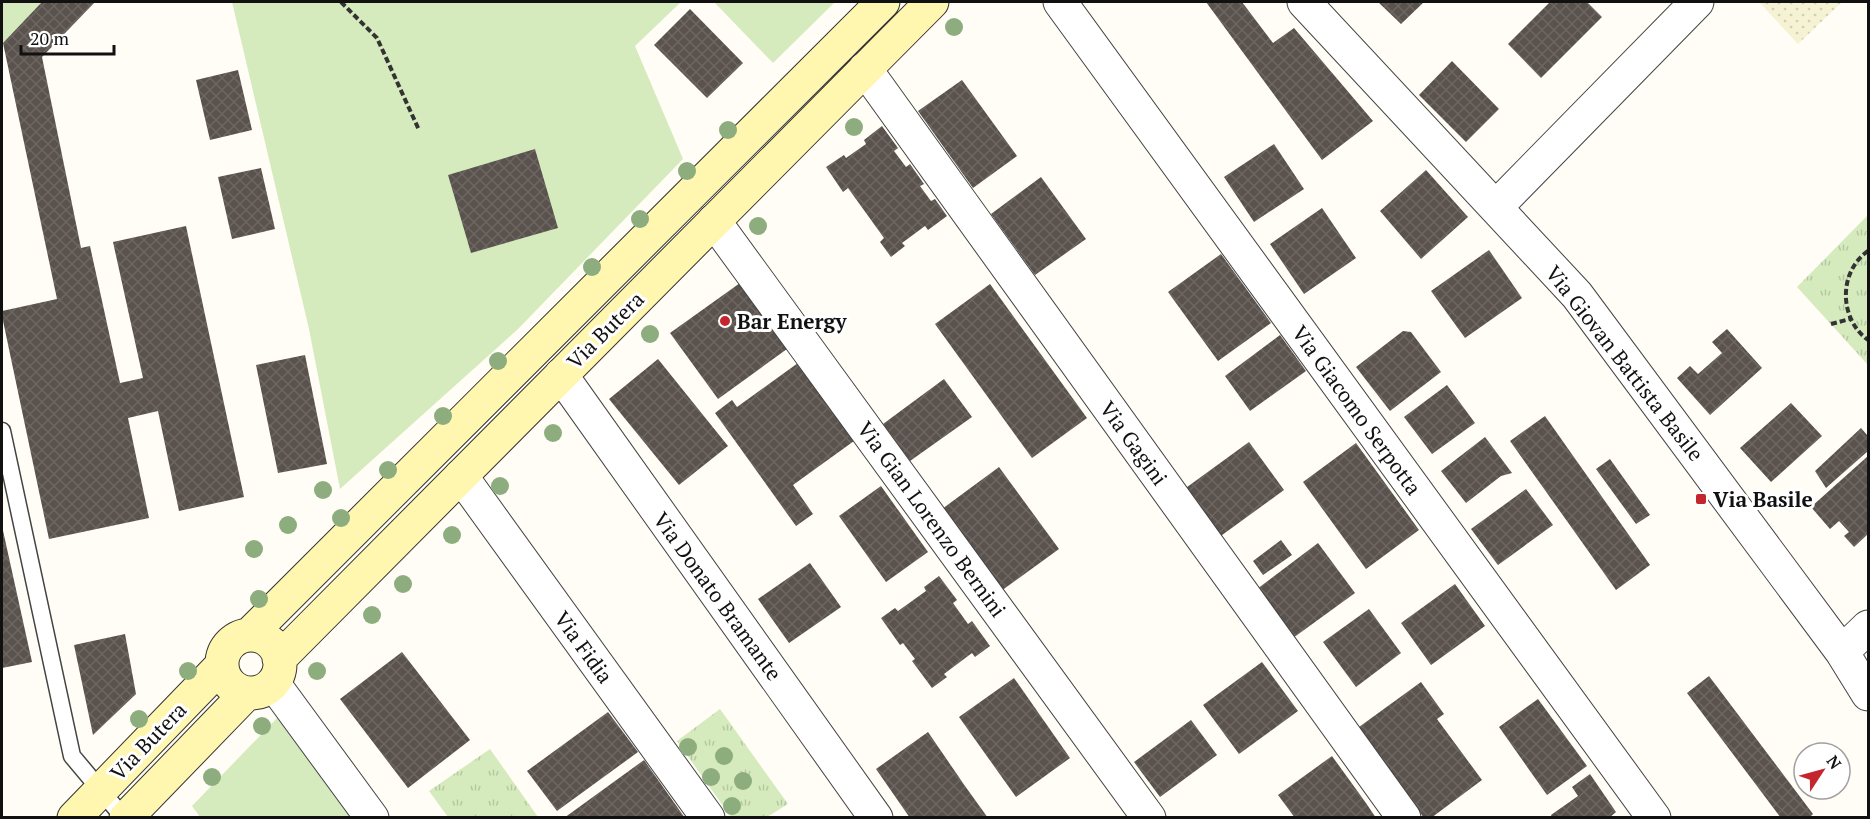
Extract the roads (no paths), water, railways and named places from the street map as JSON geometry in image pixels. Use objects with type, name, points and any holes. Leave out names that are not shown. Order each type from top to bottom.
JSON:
[{"type":"main road","name":"Via Butera","points":[[249,634],[883,2]]},
{"type":"main road","name":"Via Butera","points":[[125,818],[266,679],[461,476],[932,2]]},
{"type":"main road","points":[[249,634],[266,639],[273,645],[266,679],[236,690],[228,683],[222,665],[222,655],[232,641],[249,634]]},
{"type":"main road","name":"Via Butera","points":[[74,818],[222,665]]},
{"type":"street","name":"Via Giacomo Serpotta","points":[[1060,2],[1654,818]]},
{"type":"street","name":"Via Giovan Battista Basile","points":[[1304,2],[1577,295],[1842,652],[1869,694]]},
{"type":"street","points":[[1496,207],[1697,2]]},
{"type":"street","name":"Via Gagini","points":[[865,69],[1404,818]]},
{"type":"street","name":"Via Gian Lorenzo Bernini","points":[[714,221],[1149,818]]},
{"type":"street","name":"Via Donato Bramante","points":[[561,375],[876,818]]},
{"type":"street","name":"Via Fidia","points":[[461,476],[708,818]]},
{"type":"street","points":[[1842,652],[1869,627]]},
{"type":"street","points":[[266,679],[372,818]]},
{"type":"lane","points":[[2,431],[72,756],[125,818]]},
{"type":"place","name":"Bar Energy","points":[[725,321]]},
{"type":"place","name":"Via Basile","points":[[1701,499]]}]
